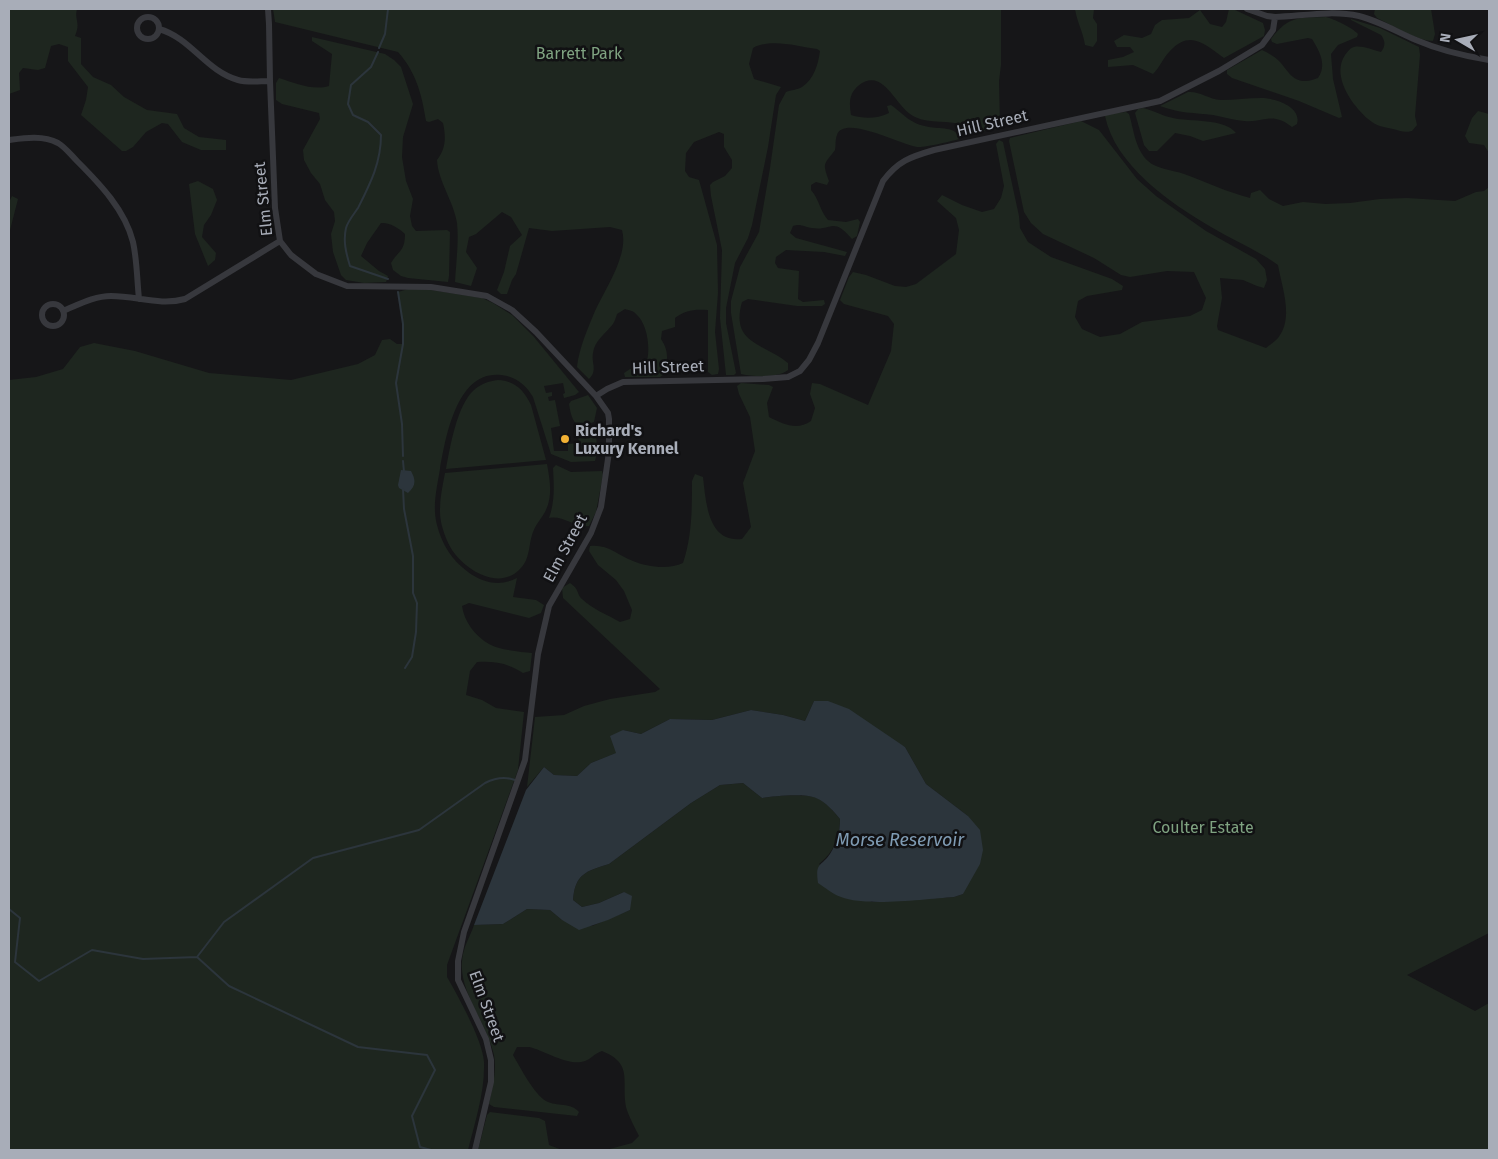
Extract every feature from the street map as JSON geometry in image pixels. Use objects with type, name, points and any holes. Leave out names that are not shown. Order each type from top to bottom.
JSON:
[{"type":"street","name":"Elm Street","points":[[268,9],[275,208],[280,241],[291,255],[316,274],[347,286],[431,287],[487,296],[512,310],[524,321],[596,396],[608,414],[610,426],[608,465],[600,507],[591,533],[549,606],[538,654],[525,760],[464,932],[458,961],[458,980],[486,1039],[491,1060],[490,1082],[475,1150]]},
{"type":"street","points":[[1247,9],[1267,16],[1335,14],[1357,16],[1388,26],[1427,44],[1455,53],[1489,60]]},
{"type":"street","name":"Hill Street","points":[[596,396],[623,382],[788,377],[800,370],[814,351],[883,181],[892,169],[903,160],[934,150],[1160,101],[1219,71],[1262,45],[1273,30],[1275,16]]},
{"type":"street","points":[[159,29],[176,35],[224,75],[240,81],[270,81]]},
{"type":"street","points":[[9,140],[37,138],[57,143],[110,196],[127,224],[133,243],[139,299]]},
{"type":"street","points":[[63,311],[95,298],[110,296],[160,302],[174,302],[185,299],[280,241]]},
{"type":"green space","points":[[9,9],[77,9],[75,36],[81,38],[81,64],[93,77],[111,85],[124,97],[147,110],[177,114],[184,128],[199,137],[226,140],[226,150],[201,150],[182,142],[168,124],[162,123],[146,132],[133,147],[122,151],[81,115],[88,87],[68,61],[68,47],[59,44],[51,46],[45,68],[38,70],[23,68],[19,73],[20,90],[9,94]]},
{"type":"green space","name":"Barrett Park","points":[[273,9],[1001,9],[1000,126],[999,129],[982,131],[959,124],[921,119],[908,112],[882,84],[875,81],[867,81],[858,86],[850,99],[851,115],[865,118],[879,116],[889,113],[887,106],[891,105],[908,119],[922,126],[951,130],[958,135],[959,139],[917,147],[862,129],[842,129],[836,137],[835,150],[825,164],[829,181],[827,185],[816,182],[811,185],[811,190],[828,220],[846,222],[858,219],[860,222],[857,236],[852,239],[836,226],[809,228],[800,225],[793,226],[790,233],[796,238],[847,252],[845,256],[824,252],[786,250],[776,257],[775,263],[778,268],[799,271],[798,299],[803,302],[824,300],[825,304],[822,306],[797,306],[748,299],[742,302],[740,316],[741,326],[745,334],[751,341],[788,363],[788,370],[772,376],[741,374],[731,313],[731,301],[740,267],[759,232],[779,105],[786,92],[800,88],[810,80],[817,66],[820,51],[776,43],[753,48],[749,64],[754,79],[781,87],[776,95],[768,147],[752,225],[748,238],[735,263],[726,308],[726,323],[736,373],[734,375],[726,375],[720,318],[722,250],[710,185],[725,176],[732,168],[732,160],[724,147],[724,134],[719,132],[694,142],[686,153],[685,171],[689,177],[699,180],[717,245],[718,293],[715,332],[718,374],[712,375],[708,372],[708,310],[698,310],[679,315],[675,318],[675,327],[662,331],[661,339],[667,356],[664,374],[660,377],[625,377],[624,373],[630,369],[646,364],[648,345],[646,331],[640,318],[635,313],[625,309],[617,314],[613,324],[596,345],[593,357],[593,373],[589,379],[577,367],[578,360],[584,338],[595,311],[619,261],[623,240],[622,230],[610,227],[552,231],[529,228],[516,274],[507,294],[501,294],[497,290],[504,272],[510,246],[522,235],[511,217],[502,212],[476,234],[469,237],[466,252],[477,268],[471,286],[455,282],[458,245],[457,223],[453,207],[440,176],[437,160],[442,152],[444,143],[443,123],[438,119],[426,121],[417,84],[404,60],[398,52],[275,22]]},
{"type":"green space","points":[[1075,9],[1094,9],[1093,18],[1097,24],[1097,41],[1093,47],[1085,45]]},
{"type":"green space","points":[[1229,9],[1233,9],[1263,23],[1264,36],[1224,58],[1198,41],[1185,41],[1170,51],[1153,74],[1133,65],[1108,67],[1108,60],[1123,57],[1134,52],[1130,47],[1117,47],[1114,41],[1124,35],[1142,38],[1151,34],[1155,25],[1162,20],[1189,18],[1200,10],[1210,24],[1222,27],[1226,22]]},
{"type":"green space","points":[[1375,9],[1431,9],[1435,34],[1433,41],[1412,36],[1377,18],[1374,14]]},
{"type":"green space","points":[[1326,17],[1343,24],[1358,34],[1357,37],[1338,45],[1331,54],[1333,79],[1342,117],[1339,118],[1299,101],[1232,78],[1227,74],[1227,70],[1262,50],[1277,59],[1293,77],[1301,81],[1318,78],[1321,73],[1322,63],[1320,54],[1312,39],[1308,38],[1277,44],[1272,42],[1271,39],[1283,26],[1295,19]]},
{"type":"green space","points":[[1351,19],[1380,28],[1419,47],[1415,116],[1417,125],[1412,131],[1402,132],[1374,123],[1362,113],[1345,90],[1340,72],[1341,63],[1348,51],[1353,47],[1360,47],[1381,52],[1384,45],[1381,35]]},
{"type":"green space","points":[[312,37],[385,54],[401,67],[413,104],[403,137],[402,157],[406,181],[413,199],[410,216],[412,226],[416,231],[447,230],[450,232],[448,282],[408,278],[401,276],[393,270],[391,263],[403,247],[405,234],[387,223],[381,223],[367,243],[361,256],[388,276],[386,282],[364,283],[346,280],[341,275],[333,252],[331,234],[335,221],[334,212],[325,200],[320,184],[304,160],[303,150],[320,119],[319,113],[282,104],[276,100],[276,83],[279,78],[310,87],[329,86],[332,54],[312,41]]},
{"type":"green space","points":[[1188,92],[1221,100],[1261,98],[1279,101],[1295,112],[1297,124],[1292,127],[1285,122],[1273,119],[1240,121],[1160,106]]},
{"type":"green space","points":[[1143,108],[1173,118],[1207,121],[1224,125],[1236,133],[1203,141],[1175,133],[1157,151],[1149,151],[1144,145],[1135,113],[1138,109]]},
{"type":"green space","points":[[1478,111],[1489,114],[1489,153],[1484,145],[1469,143],[1465,136],[1472,118]]},
{"type":"green space","name":"Coulter Estate","points":[[1126,112],[1129,114],[1140,151],[1151,164],[1250,198],[1251,193],[1260,190],[1269,199],[1283,206],[1303,202],[1325,204],[1407,198],[1455,201],[1476,192],[1484,191],[1489,187],[1489,933],[1407,975],[1475,1011],[1489,1003],[1489,1150],[606,1150],[632,1143],[639,1136],[626,1107],[624,1074],[619,1062],[602,1051],[585,1061],[571,1062],[529,1047],[517,1047],[513,1055],[532,1087],[546,1101],[576,1109],[579,1112],[577,1116],[494,1107],[489,1104],[495,1074],[494,1055],[486,1032],[469,996],[462,973],[464,951],[474,925],[503,924],[527,909],[550,910],[562,920],[592,926],[630,910],[624,892],[599,903],[582,907],[573,900],[576,884],[583,875],[609,864],[691,803],[720,785],[743,783],[762,798],[797,795],[811,796],[824,802],[840,819],[840,826],[835,844],[829,854],[819,864],[872,902],[954,897],[963,894],[968,816],[926,784],[905,747],[814,701],[805,721],[751,710],[712,720],[670,719],[641,734],[623,730],[617,753],[591,763],[577,776],[554,775],[544,767],[527,787],[535,717],[564,715],[584,706],[610,699],[655,692],[660,689],[563,598],[562,588],[570,583],[582,599],[595,609],[620,622],[630,619],[632,610],[624,591],[616,580],[598,565],[589,551],[590,546],[607,548],[645,565],[665,567],[683,563],[690,533],[692,481],[695,474],[703,477],[708,509],[716,528],[722,535],[731,539],[742,539],[751,527],[743,483],[755,451],[750,417],[737,386],[741,383],[773,387],[767,403],[769,417],[795,426],[811,421],[815,408],[810,394],[812,383],[820,384],[868,405],[891,351],[894,324],[888,316],[844,304],[840,300],[849,277],[853,272],[895,286],[906,287],[916,284],[956,254],[959,230],[956,218],[937,201],[942,195],[982,212],[994,209],[1001,198],[1004,186],[996,144],[999,140],[1003,142],[1020,228],[1028,242],[1051,257],[1112,279],[1123,286],[1122,290],[1087,296],[1078,301],[1075,317],[1082,329],[1100,337],[1120,334],[1142,322],[1190,316],[1202,310],[1206,298],[1194,272],[1167,271],[1130,277],[1121,275],[1094,258],[1043,234],[1031,223],[1024,212],[1009,141],[1010,138],[1081,121],[1099,130],[1137,179],[1156,196],[1206,231],[1256,259],[1265,269],[1267,280],[1264,288],[1243,280],[1220,278],[1222,298],[1217,326],[1218,330],[1266,348],[1277,339],[1283,330],[1286,312],[1278,265],[1195,217],[1146,181],[1120,151],[1111,134],[1105,116],[1107,114]]},
{"type":"green space","points":[[198,181],[213,189],[217,200],[211,215],[204,225],[202,237],[216,253],[215,260],[208,266],[195,234],[189,184]]},
{"type":"green space","points":[[12,196],[18,199],[9,234],[9,202]]},
{"type":"green space","points":[[408,289],[425,289],[482,298],[512,315],[534,337],[579,392],[564,398],[563,383],[544,386],[546,393],[552,392],[552,396],[548,397],[549,401],[555,400],[560,426],[551,428],[554,451],[568,451],[568,444],[579,443],[577,431],[582,433],[587,432],[589,429],[596,429],[597,453],[595,461],[571,462],[551,454],[533,397],[528,390],[519,381],[511,377],[490,375],[477,381],[466,391],[457,405],[446,438],[440,469],[435,511],[439,532],[452,557],[468,572],[486,581],[498,583],[517,578],[513,597],[536,600],[544,605],[541,613],[529,618],[469,603],[462,606],[468,623],[484,641],[498,648],[532,653],[530,671],[523,673],[501,663],[477,662],[470,671],[466,695],[482,700],[496,708],[524,712],[518,770],[447,965],[447,977],[475,1031],[483,1053],[484,1073],[481,1096],[468,1150],[9,1150],[9,380],[36,377],[63,369],[80,347],[94,343],[135,351],[209,373],[291,380],[358,364],[375,355],[382,340],[390,339],[397,344],[403,344],[403,324],[398,292]]},
{"type":"green space","points":[[498,380],[509,382],[518,387],[531,405],[546,460],[446,469],[458,416],[467,398],[482,385]]},
{"type":"green space","points":[[588,395],[597,408],[594,422],[579,425],[573,420],[569,404],[571,401]]},
{"type":"green space","points":[[547,464],[550,482],[548,506],[533,532],[524,564],[516,573],[507,577],[497,578],[486,576],[467,566],[452,550],[441,522],[440,504],[445,473]]},
{"type":"green space","points":[[556,465],[571,472],[602,471],[603,475],[596,512],[589,526],[579,525],[559,518],[549,518],[554,487],[553,468]]},
{"type":"green space","points":[[490,1112],[539,1118],[545,1121],[549,1145],[562,1150],[478,1150],[487,1115]]},
{"type":"water","points":[[401,470],[411,471],[414,477],[413,488],[408,493],[399,488],[398,485]]},
{"type":"water","name":"Morse Reservoir","points":[[814,701],[828,701],[849,709],[905,747],[926,784],[968,816],[980,830],[983,850],[980,864],[963,894],[954,897],[913,901],[865,902],[835,894],[818,883],[817,871],[835,846],[839,833],[840,819],[820,800],[811,796],[797,795],[762,798],[743,783],[720,785],[691,803],[609,864],[583,875],[576,884],[573,900],[582,907],[599,903],[624,892],[632,896],[630,910],[579,930],[550,910],[527,909],[503,924],[474,925],[526,790],[544,767],[554,775],[577,776],[591,763],[616,753],[610,736],[623,730],[641,734],[670,719],[712,720],[751,710],[805,721]]},
{"type":"waterway","points":[[379,48],[385,34],[388,9]]},
{"type":"waterway","points":[[378,52],[371,67],[351,85],[348,104],[353,115],[368,122],[381,135],[381,145],[374,173],[367,190],[347,225],[345,242],[350,266],[388,279]]},
{"type":"waterway","points":[[398,292],[403,324],[403,344],[396,383],[402,424],[403,456]]},
{"type":"waterway","points":[[403,461],[404,472]]},
{"type":"waterway","points":[[403,489],[404,509],[413,556],[413,593],[417,603],[416,632],[412,657],[405,668]]},
{"type":"waterway","points":[[197,957],[224,922],[313,858],[419,830],[485,783],[500,778],[515,780]]},
{"type":"waterway","points":[[9,909],[20,918],[15,962],[39,981],[92,950],[143,959],[197,957],[229,986],[358,1047],[427,1055],[435,1070],[412,1116],[420,1147],[431,1150]]},
{"type":"place","name":"Richard's Luxury Kennel","points":[[565,439]]}]
